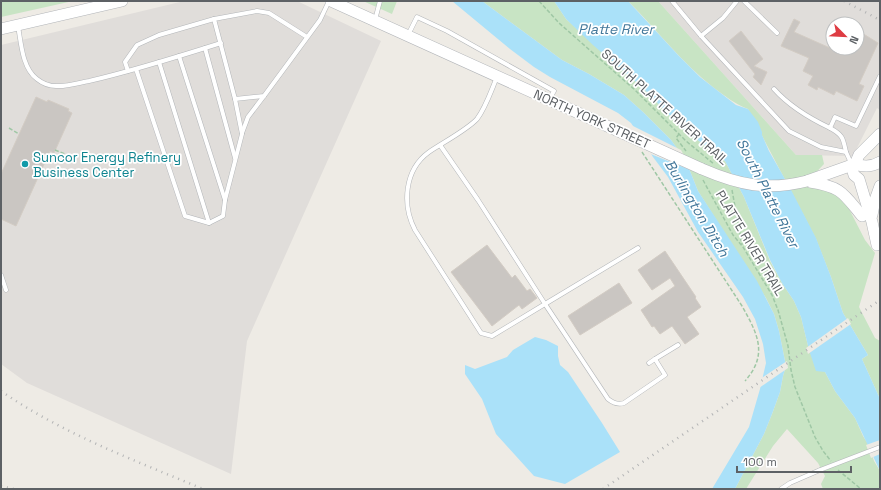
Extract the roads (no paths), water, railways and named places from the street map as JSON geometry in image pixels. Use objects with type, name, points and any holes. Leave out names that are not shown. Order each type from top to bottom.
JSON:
[{"type":"main road","points":[[1,29],[122,1]]},
{"type":"main road","name":"NORTH YORK STREET","points":[[330,1],[638,140],[686,157],[702,173],[752,185],[783,186],[880,162]]},
{"type":"main road","points":[[878,247],[862,216],[852,180],[858,155],[880,134]]},
{"type":"main road","points":[[854,168],[859,178],[878,247]]},
{"type":"main road","points":[[807,181],[828,184],[837,188],[844,194],[862,216]]},
{"type":"main road","points":[[872,222],[874,200],[880,186]]},
{"type":"lane","points":[[136,69],[185,216],[209,224],[223,216],[225,200],[235,160],[248,117],[320,20],[330,1]]},
{"type":"lane","points":[[375,21],[380,1]]},
{"type":"lane","points":[[672,1],[701,36],[789,131],[821,147],[846,152]]},
{"type":"lane","points":[[701,36],[723,18],[737,1]]},
{"type":"lane","points":[[744,1],[777,33]]},
{"type":"lane","points":[[128,71],[125,62],[137,45],[159,35],[214,19],[257,11],[268,13],[307,37]]},
{"type":"lane","points":[[408,35],[417,17],[441,28],[554,91],[550,100]]},
{"type":"lane","points":[[214,19],[235,99],[242,134]]},
{"type":"lane","points":[[18,25],[26,64],[35,78],[42,82],[57,86],[67,86],[136,69],[221,44]]},
{"type":"lane","points":[[205,48],[235,160]]},
{"type":"lane","points":[[179,56],[225,200]]},
{"type":"lane","points":[[158,62],[209,224]]},
{"type":"lane","points":[[498,76],[486,103],[476,119],[427,153],[419,161],[407,189],[407,210],[415,230],[481,333],[492,336],[638,248]]},
{"type":"lane","points":[[830,128],[835,117],[856,126],[880,76]]},
{"type":"lane","points":[[774,89],[785,101],[802,114],[840,134],[843,138],[846,152],[854,168]]},
{"type":"lane","points":[[235,99],[264,96]]},
{"type":"lane","points":[[440,145],[478,200],[608,399],[612,402],[621,404],[624,403],[665,375],[655,359]]},
{"type":"lane","points":[[1,275],[6,290]]},
{"type":"lane","points":[[649,363],[678,345]]},
{"type":"lane","points":[[781,489],[800,478],[880,447]]},
{"type":"water","name":"Burlington Ditch","points":[[452,1],[482,1],[562,60],[624,95],[643,112],[671,140],[686,161],[698,191],[757,281],[774,314],[786,366],[780,392],[764,434],[735,489],[712,489],[749,427],[766,363],[763,344],[755,319],[743,297],[698,232],[668,177],[631,123],[618,113],[534,67]]},
{"type":"water","name":"Platte River","points":[[554,1],[628,1],[700,77],[736,105],[748,109],[758,122],[769,151],[816,238],[843,313],[868,355],[862,359],[880,399],[880,471],[855,418],[835,391],[825,372],[816,371],[801,317],[794,301],[782,283],[770,260],[744,197],[725,161],[682,128],[643,88],[593,45],[566,19]]},
{"type":"water","points":[[535,337],[546,340],[558,346],[560,365],[568,372],[620,452],[565,484],[534,476],[496,434],[482,399],[465,374],[465,365],[475,369],[507,357],[513,350]]},
{"type":"railway","points":[[844,1],[880,20]]},
{"type":"railway","points":[[603,489],[880,300]]},
{"type":"railway","points":[[1,391],[74,433],[125,457],[203,489]]},
{"type":"railway","points":[[1,486],[14,489]]},
{"type":"place","name":"Suncor Energy Refinery Business Center","points":[[25,164]]},
{"type":"water label","name":"South Platte River","points":[[768,193]]}]
